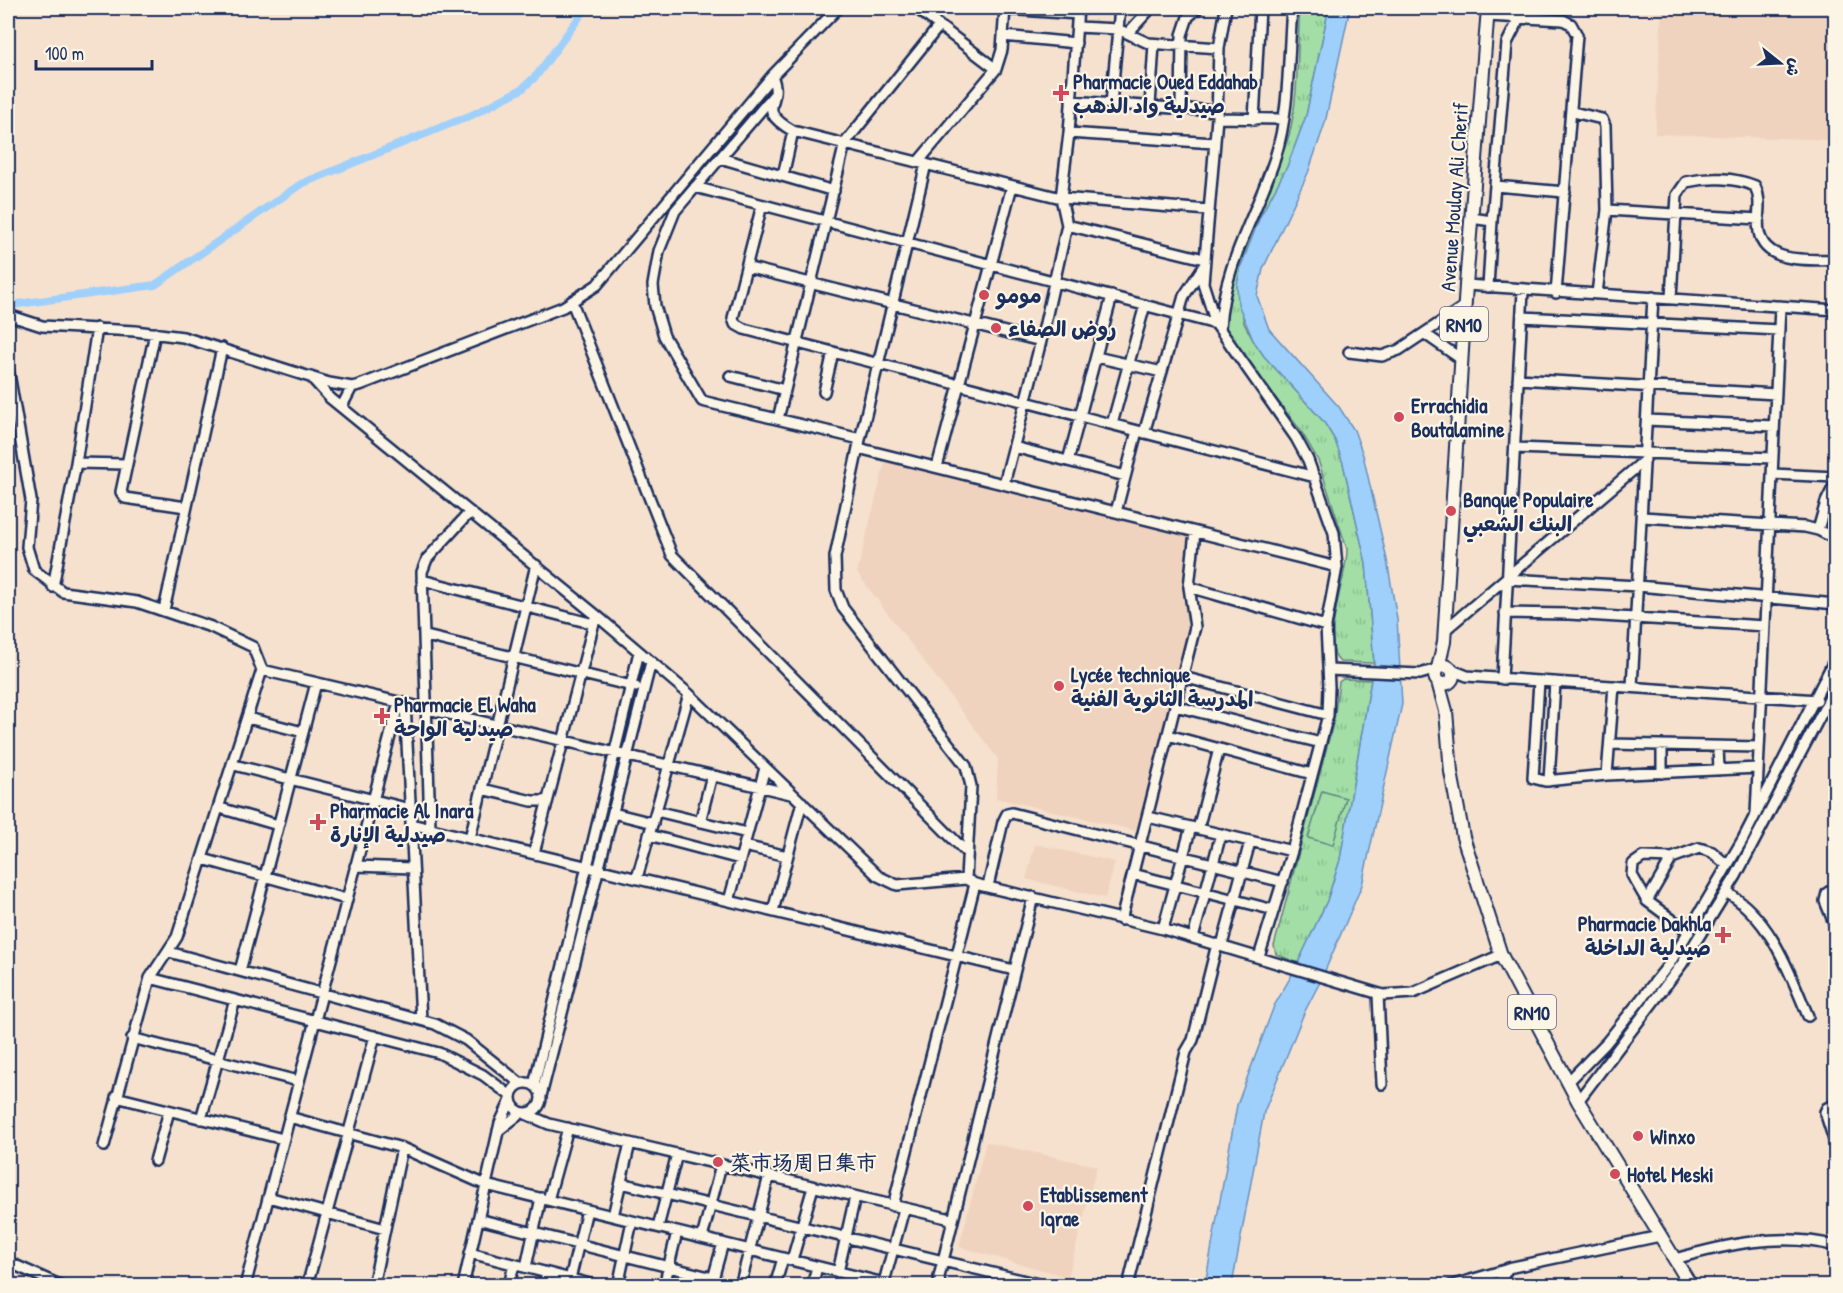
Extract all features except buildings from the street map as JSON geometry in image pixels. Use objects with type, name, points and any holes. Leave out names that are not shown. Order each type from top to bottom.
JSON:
[{"type":"main road","name":"Avenue Moulay Ali Cherif","points":[[1444,636],[1466,285],[1487,12]]},
{"type":"main road","name":"RN10","points":[[1444,636],[1444,675],[1451,772],[1463,837],[1501,955],[1578,1101],[1691,1286]]},
{"type":"street","points":[[8,315],[42,326],[154,333],[222,348],[311,377],[352,387],[572,302],[597,285],[772,76],[838,8]]},
{"type":"street","points":[[916,8],[996,69]]},
{"type":"street","points":[[966,879],[971,786],[966,766],[838,599],[834,582],[836,557],[859,444],[907,243],[922,163],[996,69],[1003,36],[1005,8],[1078,11],[1069,133],[1061,198],[1067,225],[1041,342],[1004,484]]},
{"type":"street","points":[[1111,104],[1120,8]]},
{"type":"street","points":[[1128,33],[1151,8]]},
{"type":"street","points":[[1181,109],[1184,29],[1188,17],[1198,8]]},
{"type":"street","points":[[1226,8],[1219,48],[1217,115],[1203,283],[1218,326],[1296,438],[1315,477],[1334,533],[1337,567],[1326,626],[1329,670],[1328,715],[1292,851],[1259,957]]},
{"type":"street","points":[[1254,120],[1260,8]]},
{"type":"street","points":[[1218,326],[1221,298],[1275,158],[1284,119],[1292,8]]},
{"type":"street","points":[[1487,12],[1563,20],[1570,24],[1577,35],[1556,293]]},
{"type":"street","points":[[1488,287],[1507,43],[1520,17]]},
{"type":"street","points":[[778,418],[845,143],[939,26]]},
{"type":"street","points":[[1077,27],[1118,29],[1154,44],[1219,48]]},
{"type":"street","points":[[1003,36],[1076,43]]},
{"type":"street","points":[[1150,106],[1154,44]]},
{"type":"street","points":[[772,76],[776,86],[772,114],[775,120],[793,131],[1061,198],[1208,210]]},
{"type":"street","points":[[773,96],[675,211],[659,251],[653,285],[657,322],[702,401],[778,418],[937,467],[1337,567]]},
{"type":"street","points":[[1071,101],[1181,109],[1254,120],[1284,119]]},
{"type":"street","points":[[1572,112],[1602,119],[1605,126],[1607,210],[1597,294]]},
{"type":"street","points":[[783,176],[793,131]]},
{"type":"street","points":[[1069,133],[1214,143]]},
{"type":"street","points":[[720,158],[834,191]]},
{"type":"street","points":[[1671,298],[1677,195],[1686,182],[1719,179],[1743,181],[1755,186],[1760,199],[1759,233],[1765,246],[1787,258],[1836,260]]},
{"type":"street","points":[[937,467],[1012,186]]},
{"type":"street","points":[[1495,186],[1565,192]]},
{"type":"street","points":[[695,187],[1218,326]]},
{"type":"street","points":[[762,205],[733,322],[744,329],[1315,477]]},
{"type":"street","points":[[1607,210],[1759,219]]},
{"type":"street","points":[[1471,218],[1492,220]]},
{"type":"street","points":[[1067,225],[1204,263]]},
{"type":"street","points":[[1116,512],[1125,476],[1162,372],[1178,314],[1192,280],[1204,263]]},
{"type":"street","points":[[747,267],[1041,342]]},
{"type":"street","points":[[1466,285],[1523,291],[1671,298],[1836,310]]},
{"type":"street","points":[[1502,679],[1523,291]]},
{"type":"street","points":[[1068,461],[1112,296]]},
{"type":"street","points":[[1632,687],[1653,297]]},
{"type":"street","points":[[572,302],[672,555],[968,853]]},
{"type":"street","points":[[1113,424],[1145,305]]},
{"type":"street","points":[[1348,352],[1382,356],[1425,334],[1465,306]]},
{"type":"street","points":[[1756,814],[1780,307]]},
{"type":"street","points":[[1522,317],[1779,330]]},
{"type":"street","points":[[53,587],[76,463],[97,328]]},
{"type":"street","points":[[154,333],[121,492],[123,496],[186,507]]},
{"type":"street","points":[[1425,334],[1461,359]]},
{"type":"street","points":[[164,610],[222,348]]},
{"type":"street","points":[[824,392],[833,352]]},
{"type":"street","points":[[1096,357],[1162,372]]},
{"type":"street","points":[[8,368],[31,500],[28,557],[34,570],[53,587],[73,595],[113,597],[164,610],[245,640],[257,654],[262,670],[234,765],[177,937],[170,952],[150,978],[104,1146]]},
{"type":"street","points":[[730,376],[785,390]]},
{"type":"street","points":[[311,377],[342,406],[536,566],[595,619],[689,694],[878,876],[905,885],[966,879],[975,884],[1163,929],[1378,994],[1395,996],[1413,993],[1501,955]]},
{"type":"street","points":[[1518,379],[1776,394]]},
{"type":"street","points":[[342,406],[352,387]]},
{"type":"street","points":[[1647,420],[1774,426]]},
{"type":"street","points":[[1014,447],[1125,476]]},
{"type":"street","points":[[1515,448],[1645,456],[1773,458]]},
{"type":"street","points":[[1444,636],[1507,577],[1645,456]]},
{"type":"street","points":[[76,463],[126,464]]},
{"type":"street","points":[[1772,474],[1836,477]]},
{"type":"street","points":[[1818,530],[1826,502],[1836,482]]},
{"type":"street","points":[[430,828],[423,565],[470,512]]},
{"type":"street","points":[[1642,517],[1770,524],[1818,530],[1836,539]]},
{"type":"street","points":[[1121,920],[1195,622],[1189,587],[1196,532]]},
{"type":"street","points":[[470,838],[536,566]]},
{"type":"street","points":[[1507,577],[1766,596],[1836,604]]},
{"type":"street","points":[[422,580],[526,606],[595,619]]},
{"type":"street","points":[[1189,587],[1326,626]]},
{"type":"street","points":[[1505,613],[1765,626]]},
{"type":"street","points":[[534,853],[595,619]]},
{"type":"street","points":[[426,636],[644,689]]},
{"type":"street","points":[[541,1096],[534,1085],[639,652]]},
{"type":"street","points":[[1568,1082],[1651,990],[1689,932],[1756,814],[1836,657]]},
{"type":"street","points":[[549,1124],[538,1108],[651,662]]},
{"type":"street","points":[[262,670],[793,795]]},
{"type":"street","points":[[1329,670],[1467,676],[1828,701]]},
{"type":"street","points":[[1183,677],[1328,715]]},
{"type":"street","points":[[1539,681],[1533,778],[1538,781],[1607,775],[1758,768]]},
{"type":"street","points":[[240,970],[316,682]]},
{"type":"street","points":[[1549,780],[1555,682]]},
{"type":"street","points":[[1607,775],[1614,686]]},
{"type":"street","points":[[1578,1101],[1668,984],[1726,892],[1836,686]]},
{"type":"street","points":[[637,878],[689,694]]},
{"type":"street","points":[[244,1286],[372,800],[402,703]]},
{"type":"street","points":[[402,703],[421,1020]]},
{"type":"street","points":[[1175,706],[1321,743]]},
{"type":"street","points":[[248,718],[303,732]]},
{"type":"street","points":[[1167,735],[1312,774]]},
{"type":"street","points":[[1535,740],[1551,739]]},
{"type":"street","points":[[1610,744],[1759,747]]},
{"type":"street","points":[[1662,746],[1662,773]]},
{"type":"street","points":[[1719,747],[1719,770]]},
{"type":"street","points":[[1163,929],[1183,856],[1219,749]]},
{"type":"street","points":[[234,765],[410,809]]},
{"type":"street","points":[[729,901],[765,768]]},
{"type":"street","points":[[700,822],[712,776]]},
{"type":"street","points":[[482,789],[532,801],[547,801]]},
{"type":"street","points":[[773,911],[802,802]]},
{"type":"street","points":[[220,808],[278,825]]},
{"type":"street","points":[[656,811],[747,833]]},
{"type":"street","points":[[613,813],[653,823]]},
{"type":"street","points":[[988,886],[1003,822],[1009,813],[1283,882]]},
{"type":"street","points":[[1148,817],[1292,851]]},
{"type":"street","points":[[411,824],[1014,970]]},
{"type":"street","points":[[1193,938],[1221,834]]},
{"type":"street","points":[[649,835],[740,859]]},
{"type":"street","points":[[1128,1286],[1186,1052],[1193,1040],[1250,842]]},
{"type":"street","points":[[744,846],[788,856]]},
{"type":"street","points":[[1689,932],[1647,901],[1632,875],[1633,864],[1643,857],[1672,858],[1699,848],[1712,852],[1728,866]]},
{"type":"street","points":[[1647,901],[1672,858]]},
{"type":"street","points":[[202,859],[346,898]]},
{"type":"street","points":[[355,866],[413,868]]},
{"type":"street","points":[[1133,874],[1274,910]]},
{"type":"street","points":[[893,1206],[975,884]]},
{"type":"street","points":[[1836,887],[1827,893],[1825,901],[1836,928]]},
{"type":"street","points":[[1726,892],[1754,915],[1770,936],[1783,957],[1808,1016]]},
{"type":"street","points":[[940,1286],[951,1219],[1033,897]]},
{"type":"street","points":[[170,952],[421,1020],[459,1035],[521,1084],[534,1085]]},
{"type":"street","points":[[150,978],[447,1056],[483,1075],[511,1098],[515,1109],[549,1124],[951,1219]]},
{"type":"street","points":[[1378,994],[1382,1084]]},
{"type":"street","points":[[201,1119],[235,1000]]},
{"type":"street","points":[[307,1286],[375,1036]]},
{"type":"street","points":[[132,1038],[298,1081]]},
{"type":"street","points":[[463,1286],[498,1131],[514,1089],[521,1084]]},
{"type":"street","points":[[116,1097],[283,1139]]},
{"type":"street","points":[[1836,1105],[1827,1108],[1825,1112],[1836,1146]]},
{"type":"street","points":[[498,1131],[524,1113],[538,1108]]},
{"type":"street","points":[[155,1161],[169,1111]]},
{"type":"street","points":[[289,1118],[402,1148],[486,1185],[883,1284],[904,1209]]},
{"type":"street","points":[[526,1267],[534,1233],[568,1128]]},
{"type":"street","points":[[613,1216],[630,1143]]},
{"type":"street","points":[[373,1286],[402,1148]]},
{"type":"street","points":[[658,1227],[677,1154]]},
{"type":"street","points":[[702,1238],[721,1165]]},
{"type":"street","points":[[740,1286],[769,1176]]},
{"type":"street","points":[[621,1183],[1046,1286]]},
{"type":"street","points":[[775,1286],[802,1226],[813,1187]]},
{"type":"street","points":[[268,1197],[386,1229]]},
{"type":"street","points":[[838,1272],[855,1197]]},
{"type":"street","points":[[570,1279],[587,1210]]},
{"type":"street","points":[[478,1219],[669,1266],[712,1282],[723,1243]]},
{"type":"street","points":[[618,1286],[632,1221]]},
{"type":"street","points":[[664,1286],[677,1232]]},
{"type":"street","points":[[1450,1286],[1504,1270],[1660,1236]]},
{"type":"street","points":[[1675,1259],[1708,1250],[1774,1239],[1810,1240],[1836,1246]]},
{"type":"street","points":[[470,1253],[598,1286]]},
{"type":"street","points":[[8,1262],[62,1286]]},
{"type":"street","points":[[509,1286],[514,1264]]},
{"type":"street","points":[[812,1286],[817,1267]]},
{"type":"street","points":[[1497,1286],[1504,1270]]},
{"type":"street","points":[[544,1286],[547,1273]]},
{"type":"street","points":[[848,1286],[850,1275]]},
{"type":"shaded area","points":[[1662,8],[1835,8],[1835,140],[1655,134]]},
{"type":"shaded area","name":"Lycée technique المدرسة الثانوية الفنية","points":[[888,450],[1188,530],[1184,604],[1194,612],[1137,831],[996,798],[998,759],[857,573]]},
{"type":"shaded area","points":[[1035,844],[1115,862],[1105,898],[1026,879]]},
{"type":"shaded area","name":"Etablissement Iqrae","points":[[986,1142],[1097,1166],[1068,1277],[959,1247]]},
{"type":"green space","points":[[1300,8],[1329,8],[1306,116],[1287,167],[1260,217],[1241,266],[1237,285],[1244,323],[1253,340],[1264,356],[1324,422],[1335,440],[1343,463],[1366,563],[1374,663],[1340,662],[1334,653],[1333,626],[1347,549],[1318,460],[1301,431],[1227,335],[1226,313],[1237,262],[1282,157],[1289,135],[1296,89]]},
{"type":"green space","points":[[1343,679],[1371,680],[1340,860],[1327,901],[1298,963],[1276,954],[1274,946],[1334,720],[1339,682]]},
{"type":"green space","points":[[1322,791],[1346,798],[1333,845],[1308,838]]},
{"type":"water","points":[[1329,8],[1350,8],[1325,123],[1308,173],[1263,269],[1257,296],[1269,329],[1339,407],[1354,430],[1363,455],[1387,560],[1397,619],[1402,704],[1362,885],[1324,973],[1298,963],[1327,901],[1340,860],[1374,663],[1366,563],[1343,463],[1335,440],[1324,422],[1264,356],[1253,340],[1238,304],[1237,285],[1241,266],[1260,217],[1287,167],[1306,116]]},
{"type":"water","points":[[1293,973],[1320,982],[1304,1013],[1264,1112],[1232,1285],[1205,1285],[1237,1105],[1274,1006]]},
{"type":"waterway","points":[[11,305],[155,285],[301,184],[472,115],[522,89],[537,75],[586,8]]},
{"type":"place","name":"Pharmacie Oued Eddahab صيدلية واد الذهب","points":[[1061,93]]},
{"type":"place","name":"مومو","points":[[984,295]]},
{"type":"place","name":"روض الصفاء","points":[[996,328]]},
{"type":"place","name":"Errachidia Boutalamine","points":[[1399,417]]},
{"type":"place","name":"Banque Populaire البنك الشعبي","points":[[1451,511]]},
{"type":"place","name":"Lycée technique المدرسة الثانوية الفنية","points":[[1059,686]]},
{"type":"place","name":"Pharmacie El Waha صيدلية الواحة","points":[[382,716]]},
{"type":"place","name":"Pharmacie Al Inara صيدلية الإنارة","points":[[318,822]]},
{"type":"place","name":"Pharmacie Dakhla صيدلية الداخلة","points":[[1723,935]]},
{"type":"place","name":"Winxo","points":[[1638,1136]]},
{"type":"place","name":"菜市场周日集市","points":[[718,1162]]},
{"type":"place","name":"Hotel Meski","points":[[1615,1174]]},
{"type":"place","name":"Etablissement Iqrae","points":[[1028,1206]]}]
